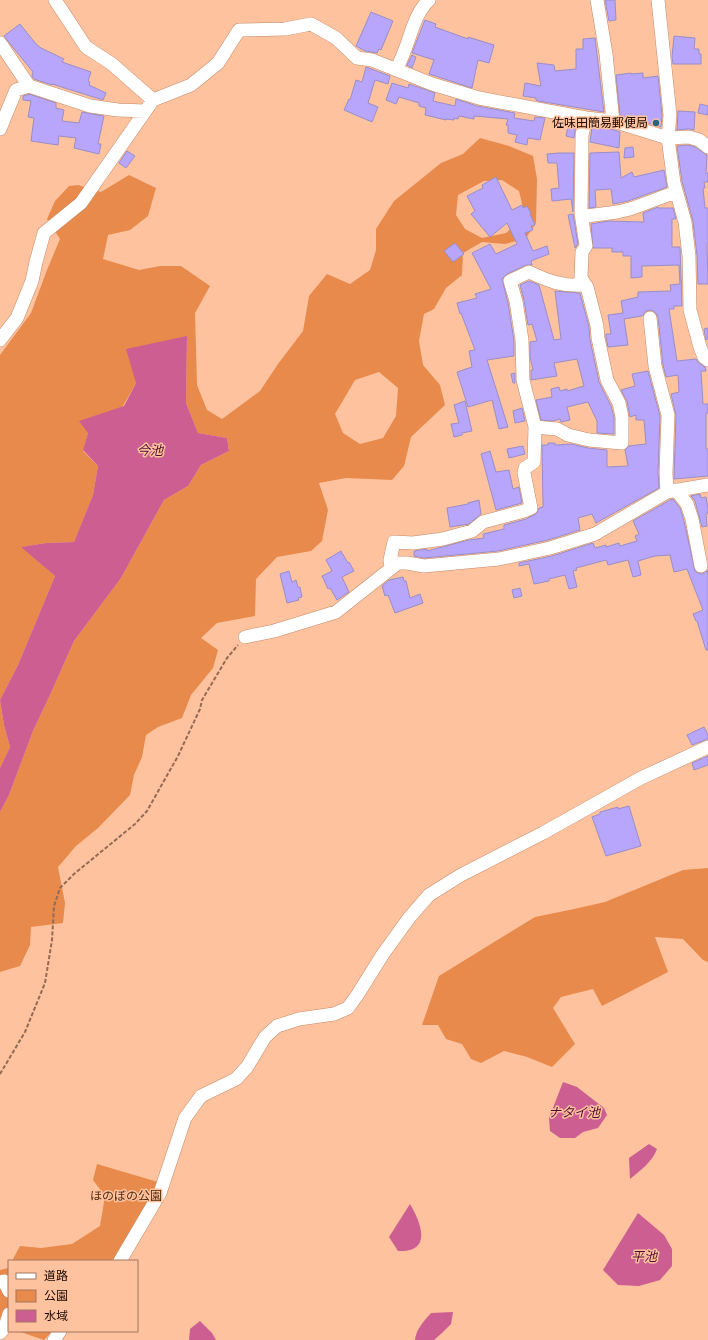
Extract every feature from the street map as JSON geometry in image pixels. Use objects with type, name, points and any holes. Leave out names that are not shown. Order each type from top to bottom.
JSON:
[{"type":"street","points":[[55,0],[86,47],[112,64],[149,105]]},
{"type":"street","points":[[396,70],[404,54],[411,31],[423,6],[429,0]]},
{"type":"street","points":[[597,0],[606,54],[613,121]]},
{"type":"street","points":[[658,0],[670,115],[668,138],[676,192],[685,222],[689,256],[690,310],[700,347],[704,357],[708,360]]},
{"type":"street","points":[[0,129],[16,90],[29,86],[90,106],[118,110],[149,105],[191,85],[218,63],[239,30],[285,30],[311,24],[336,38],[357,58],[372,60],[432,84],[479,98],[586,118],[613,121],[668,138],[689,137],[699,140],[708,147]]},
{"type":"street","points":[[0,43],[29,86]]},
{"type":"street","points":[[0,340],[17,318],[32,281],[44,233],[81,203],[149,105]]},
{"type":"street","points":[[535,427],[557,429],[568,435],[589,440],[622,443],[622,417],[619,403],[607,380],[598,338],[597,326],[587,287],[582,278],[582,252],[586,246],[581,213],[582,135],[586,118]]},
{"type":"street","points":[[581,213],[587,216],[617,212],[630,209],[676,192]]},
{"type":"street","points":[[391,567],[390,560],[394,542],[413,543],[443,539],[472,531],[483,522],[531,508],[524,473],[525,468],[534,462],[535,427],[523,380],[522,340],[516,301],[510,281],[529,272],[547,281],[574,286],[585,285]]},
{"type":"street","points":[[650,318],[655,366],[668,415],[666,473],[672,491],[687,504],[692,519],[701,566]]},
{"type":"street","points":[[245,637],[274,631],[336,612],[391,567],[398,563],[424,566],[499,559],[550,548],[595,534],[672,491],[708,485]]},
{"type":"street","points":[[121,1260],[160,1193],[185,1118],[201,1096],[236,1079],[240,1075],[247,1067],[265,1036],[277,1026],[299,1019],[334,1014],[348,1008],[383,954],[409,918],[429,895],[461,875],[543,833],[642,778],[708,747]]},
{"type":"street","points":[[0,1282],[4,1281],[8,1289]]},
{"type":"street","points":[[0,1333],[5,1328],[8,1318]]},
{"type":"path","points":[[0,1074],[25,1032],[45,983],[52,940],[54,906],[60,888],[74,874],[135,824],[147,811],[178,756],[200,708],[202,700],[227,658],[245,637]]},
{"type":"green space","points":[[480,138],[509,146],[533,156],[537,179],[536,223],[526,238],[505,244],[482,242],[463,253],[462,275],[446,288],[434,309],[424,314],[419,341],[423,365],[440,385],[445,405],[411,437],[404,466],[392,480],[346,478],[319,483],[328,510],[322,541],[311,551],[277,557],[256,579],[255,616],[217,623],[201,638],[218,650],[213,668],[191,695],[182,718],[158,727],[146,735],[142,757],[134,775],[130,795],[98,828],[76,846],[58,867],[65,903],[63,923],[31,927],[30,945],[20,966],[0,972],[0,812],[9,795],[33,731],[74,641],[121,578],[164,500],[188,486],[201,465],[229,451],[227,438],[198,433],[186,403],[187,336],[136,383],[123,406],[88,433],[83,451],[98,466],[93,495],[74,542],[46,543],[22,547],[55,576],[18,665],[0,700],[0,355],[31,313],[60,239],[47,219],[55,201],[69,186],[78,185],[101,192],[129,175],[156,188],[148,216],[130,230],[108,235],[103,259],[139,270],[160,266],[181,266],[210,286],[195,313],[197,385],[207,410],[222,419],[260,391],[303,331],[309,296],[327,274],[350,284],[370,270],[376,250],[376,229],[394,201],[441,163],[463,154]],"holes":[[[502,180],[519,191],[525,216],[506,233],[482,238],[465,229],[456,215],[458,195],[484,181]],[[379,372],[398,388],[396,416],[383,438],[360,444],[343,433],[335,414],[355,380]]]},
{"type":"green space","points":[[0,700],[4,725],[10,747],[0,768]]},
{"type":"green space","points":[[708,868],[708,962],[703,960],[683,939],[655,937],[668,972],[602,1006],[593,989],[561,997],[553,1008],[575,1044],[552,1067],[527,1057],[504,1051],[481,1063],[471,1059],[462,1044],[446,1039],[438,1025],[422,1025],[439,976],[535,917],[605,902],[683,870]]},
{"type":"green space","name":"ほのぼの公園","points":[[97,1164],[158,1182],[131,1236],[113,1260],[13,1260],[20,1246],[41,1248],[72,1244],[100,1226],[105,1196],[93,1180]]},
{"type":"green space","points":[[8,1268],[8,1329],[0,1331],[0,1270]]},
{"type":"green space","points":[[21,1332],[51,1332],[44,1340]]},
{"type":"water","name":"今池","points":[[187,336],[186,403],[198,433],[227,438],[229,451],[201,465],[188,486],[164,500],[121,578],[74,641],[33,731],[9,795],[0,812],[0,768],[10,747],[4,725],[0,700],[18,665],[55,576],[21,547],[46,543],[74,542],[93,495],[98,466],[83,450],[88,433],[79,421],[124,406],[136,383],[126,349]]},
{"type":"water","name":"ナタイ池","points":[[563,1082],[577,1087],[604,1108],[607,1115],[598,1128],[583,1132],[575,1138],[560,1138],[550,1131],[549,1118]]},
{"type":"water","points":[[649,1144],[657,1149],[655,1154],[646,1166],[630,1179],[629,1158]]},
{"type":"water","points":[[410,1204],[418,1220],[421,1236],[420,1242],[416,1247],[409,1250],[398,1251],[389,1237]]},
{"type":"water","name":"平池","points":[[638,1213],[664,1235],[672,1249],[672,1266],[660,1280],[639,1286],[618,1285],[603,1270]]},
{"type":"water","points":[[453,1312],[451,1324],[434,1340],[415,1340],[423,1322],[431,1313]]},
{"type":"water","points":[[200,1321],[212,1333],[216,1340],[189,1340],[190,1329]]},
{"type":"building","points":[[605,0],[615,0],[616,20],[609,21]]},
{"type":"building","points":[[371,12],[393,21],[381,50],[379,49],[377,53],[365,51],[356,46]]},
{"type":"building","points":[[425,20],[436,24],[435,27],[468,39],[468,37],[494,45],[489,63],[478,60],[472,88],[429,74],[434,60],[412,53]]},
{"type":"building","points":[[20,24],[41,48],[64,59],[62,62],[91,72],[88,81],[90,82],[89,85],[106,93],[103,100],[34,79],[32,76],[33,72],[4,36]]},
{"type":"building","points":[[674,36],[695,38],[694,49],[699,49],[699,54],[701,54],[701,64],[673,64],[672,57]]},
{"type":"building","points":[[595,38],[604,112],[538,101],[536,98],[523,96],[525,83],[541,86],[537,63],[554,65],[555,71],[576,69],[576,49],[583,49],[583,39]]},
{"type":"building","points":[[412,55],[416,57],[412,68],[407,65]]},
{"type":"building","points":[[366,67],[390,76],[388,84],[375,80],[368,103],[378,107],[372,122],[344,110],[349,99],[350,100],[356,80],[362,82]]},
{"type":"building","points":[[643,73],[643,78],[658,76],[662,115],[661,127],[620,115],[616,75]]},
{"type":"building","points":[[392,83],[408,88],[409,84],[435,93],[433,101],[455,106],[456,99],[477,106],[515,113],[514,118],[534,121],[535,117],[545,118],[540,140],[528,138],[527,145],[515,142],[517,135],[508,133],[508,125],[506,125],[508,119],[474,116],[474,119],[459,116],[458,119],[454,118],[454,120],[446,120],[425,115],[426,108],[419,106],[419,103],[399,97],[396,104],[386,100]]},
{"type":"building","points":[[29,94],[56,103],[56,108],[64,110],[62,121],[79,123],[82,112],[104,116],[98,144],[101,144],[99,154],[74,148],[76,138],[59,136],[58,145],[31,141],[34,118],[28,117],[31,101],[23,100],[23,96]]},
{"type":"building","points":[[700,104],[708,106],[708,115],[698,113]]},
{"type":"building","points":[[678,111],[695,112],[694,130],[677,130]]},
{"type":"building","points":[[569,123],[576,124],[574,138],[566,136]]},
{"type":"building","points":[[592,127],[611,129],[620,132],[619,148],[590,142]]},
{"type":"building","points":[[688,145],[695,147],[707,155],[706,173],[708,173],[708,182],[704,182],[705,188],[703,188],[705,208],[708,208],[708,284],[698,284],[697,255],[693,221],[682,181],[677,146]]},
{"type":"building","points":[[633,147],[634,157],[624,158],[625,148]]},
{"type":"building","points":[[127,151],[135,156],[126,168],[119,163]]},
{"type":"building","points":[[619,152],[621,178],[632,172],[634,177],[664,170],[667,187],[628,201],[613,204],[611,189],[595,190],[596,207],[589,208],[590,153]]},
{"type":"building","points":[[574,153],[573,212],[571,199],[552,201],[551,189],[559,188],[557,163],[548,163],[547,154]]},
{"type":"building","points":[[496,177],[512,210],[522,205],[523,208],[527,206],[531,213],[530,214],[535,225],[531,226],[533,230],[525,233],[533,251],[547,246],[549,254],[531,261],[532,265],[526,265],[507,274],[502,279],[508,303],[514,341],[514,356],[487,360],[508,427],[499,429],[492,400],[468,407],[457,372],[472,367],[469,351],[475,350],[457,303],[477,298],[475,294],[491,289],[472,253],[490,244],[496,254],[517,244],[507,223],[490,237],[471,214],[475,211],[467,196],[483,188],[482,185]]},
{"type":"building","points":[[658,207],[673,208],[676,219],[672,219],[672,247],[680,247],[682,306],[674,306],[674,309],[669,309],[677,361],[696,359],[705,367],[706,371],[701,371],[703,404],[708,404],[708,413],[706,413],[706,449],[708,449],[708,476],[674,479],[676,415],[671,394],[679,392],[678,375],[666,377],[663,365],[658,317],[656,313],[649,310],[642,316],[624,319],[628,345],[608,347],[606,337],[606,334],[611,334],[608,315],[623,313],[621,301],[638,297],[638,292],[671,291],[670,285],[680,284],[679,265],[642,266],[642,277],[631,278],[631,256],[623,256],[623,252],[612,252],[612,248],[593,248],[591,224],[608,221],[644,222],[643,213]]},
{"type":"building","points":[[573,214],[578,244],[575,248],[568,215]]},
{"type":"building","points":[[455,243],[464,254],[453,262],[444,251]]},
{"type":"building","points":[[529,281],[539,285],[554,340],[561,339],[555,291],[580,293],[589,327],[590,340],[599,382],[611,406],[614,418],[614,434],[597,433],[597,421],[588,402],[567,407],[570,420],[561,422],[560,419],[553,421],[541,420],[536,400],[552,397],[551,389],[559,387],[560,391],[567,389],[567,391],[584,386],[577,359],[554,363],[557,376],[531,380],[531,370],[533,370],[530,357],[530,342],[537,341],[532,324],[528,325],[520,285]]},
{"type":"building","points":[[708,328],[708,339],[706,340],[704,329]]},
{"type":"building","points":[[648,371],[660,416],[658,473],[659,488],[596,523],[592,514],[578,518],[580,530],[548,540],[498,551],[424,558],[414,556],[414,551],[427,549],[427,551],[469,540],[484,538],[483,534],[504,529],[504,525],[526,519],[537,513],[539,508],[543,507],[542,445],[548,445],[548,443],[555,443],[555,445],[571,444],[607,450],[607,467],[628,466],[625,450],[629,446],[646,444],[644,420],[636,420],[636,415],[630,417],[627,401],[621,390],[635,386],[632,374]]},
{"type":"building","points":[[515,373],[515,383],[513,383],[511,374]]},
{"type":"building","points":[[465,401],[472,431],[462,433],[462,435],[454,437],[451,424],[459,423],[454,405]]},
{"type":"building","points":[[522,408],[525,421],[515,423],[513,411]]},
{"type":"building","points":[[523,446],[525,454],[509,458],[507,449]]},
{"type":"building","points":[[490,451],[496,472],[509,470],[513,489],[519,487],[522,503],[496,510],[481,454]]},
{"type":"building","points":[[700,494],[701,498],[706,497],[708,509],[708,513],[706,514],[707,526],[702,527],[695,501],[691,496]]},
{"type":"building","points":[[673,499],[680,508],[684,521],[695,571],[702,574],[708,570],[708,650],[706,650],[697,621],[693,614],[703,610],[687,569],[674,572],[670,555],[655,556],[638,561],[641,575],[633,577],[628,560],[608,565],[606,560],[576,568],[577,570],[573,571],[577,587],[569,589],[565,575],[549,579],[549,581],[534,584],[529,564],[519,566],[519,563],[552,556],[593,543],[595,548],[606,545],[606,547],[619,543],[620,546],[637,541],[635,536],[639,534],[633,521]]},
{"type":"building","points":[[479,500],[481,514],[469,524],[450,527],[447,508],[468,504]]},
{"type":"building","points":[[341,551],[354,571],[342,577],[349,592],[337,600],[330,588],[328,589],[322,576],[332,571],[326,560]]},
{"type":"building","points":[[289,571],[292,582],[296,580],[298,587],[300,587],[302,597],[298,598],[299,600],[287,603],[280,574]]},
{"type":"building","points":[[403,577],[404,581],[406,581],[410,598],[420,594],[423,603],[395,613],[388,595],[385,596],[382,586],[389,580]]},
{"type":"building","points":[[520,588],[522,596],[514,598],[512,590]]},
{"type":"building","points":[[704,727],[708,735],[708,739],[692,745],[687,735]]},
{"type":"building","points":[[708,756],[708,765],[694,770],[692,763]]},
{"type":"building","points":[[629,806],[641,846],[606,856],[592,817],[600,814],[600,812],[618,807],[618,809]]},
{"type":"place","name":"佐味田簡易郵便局","points":[[656,123]]}]
